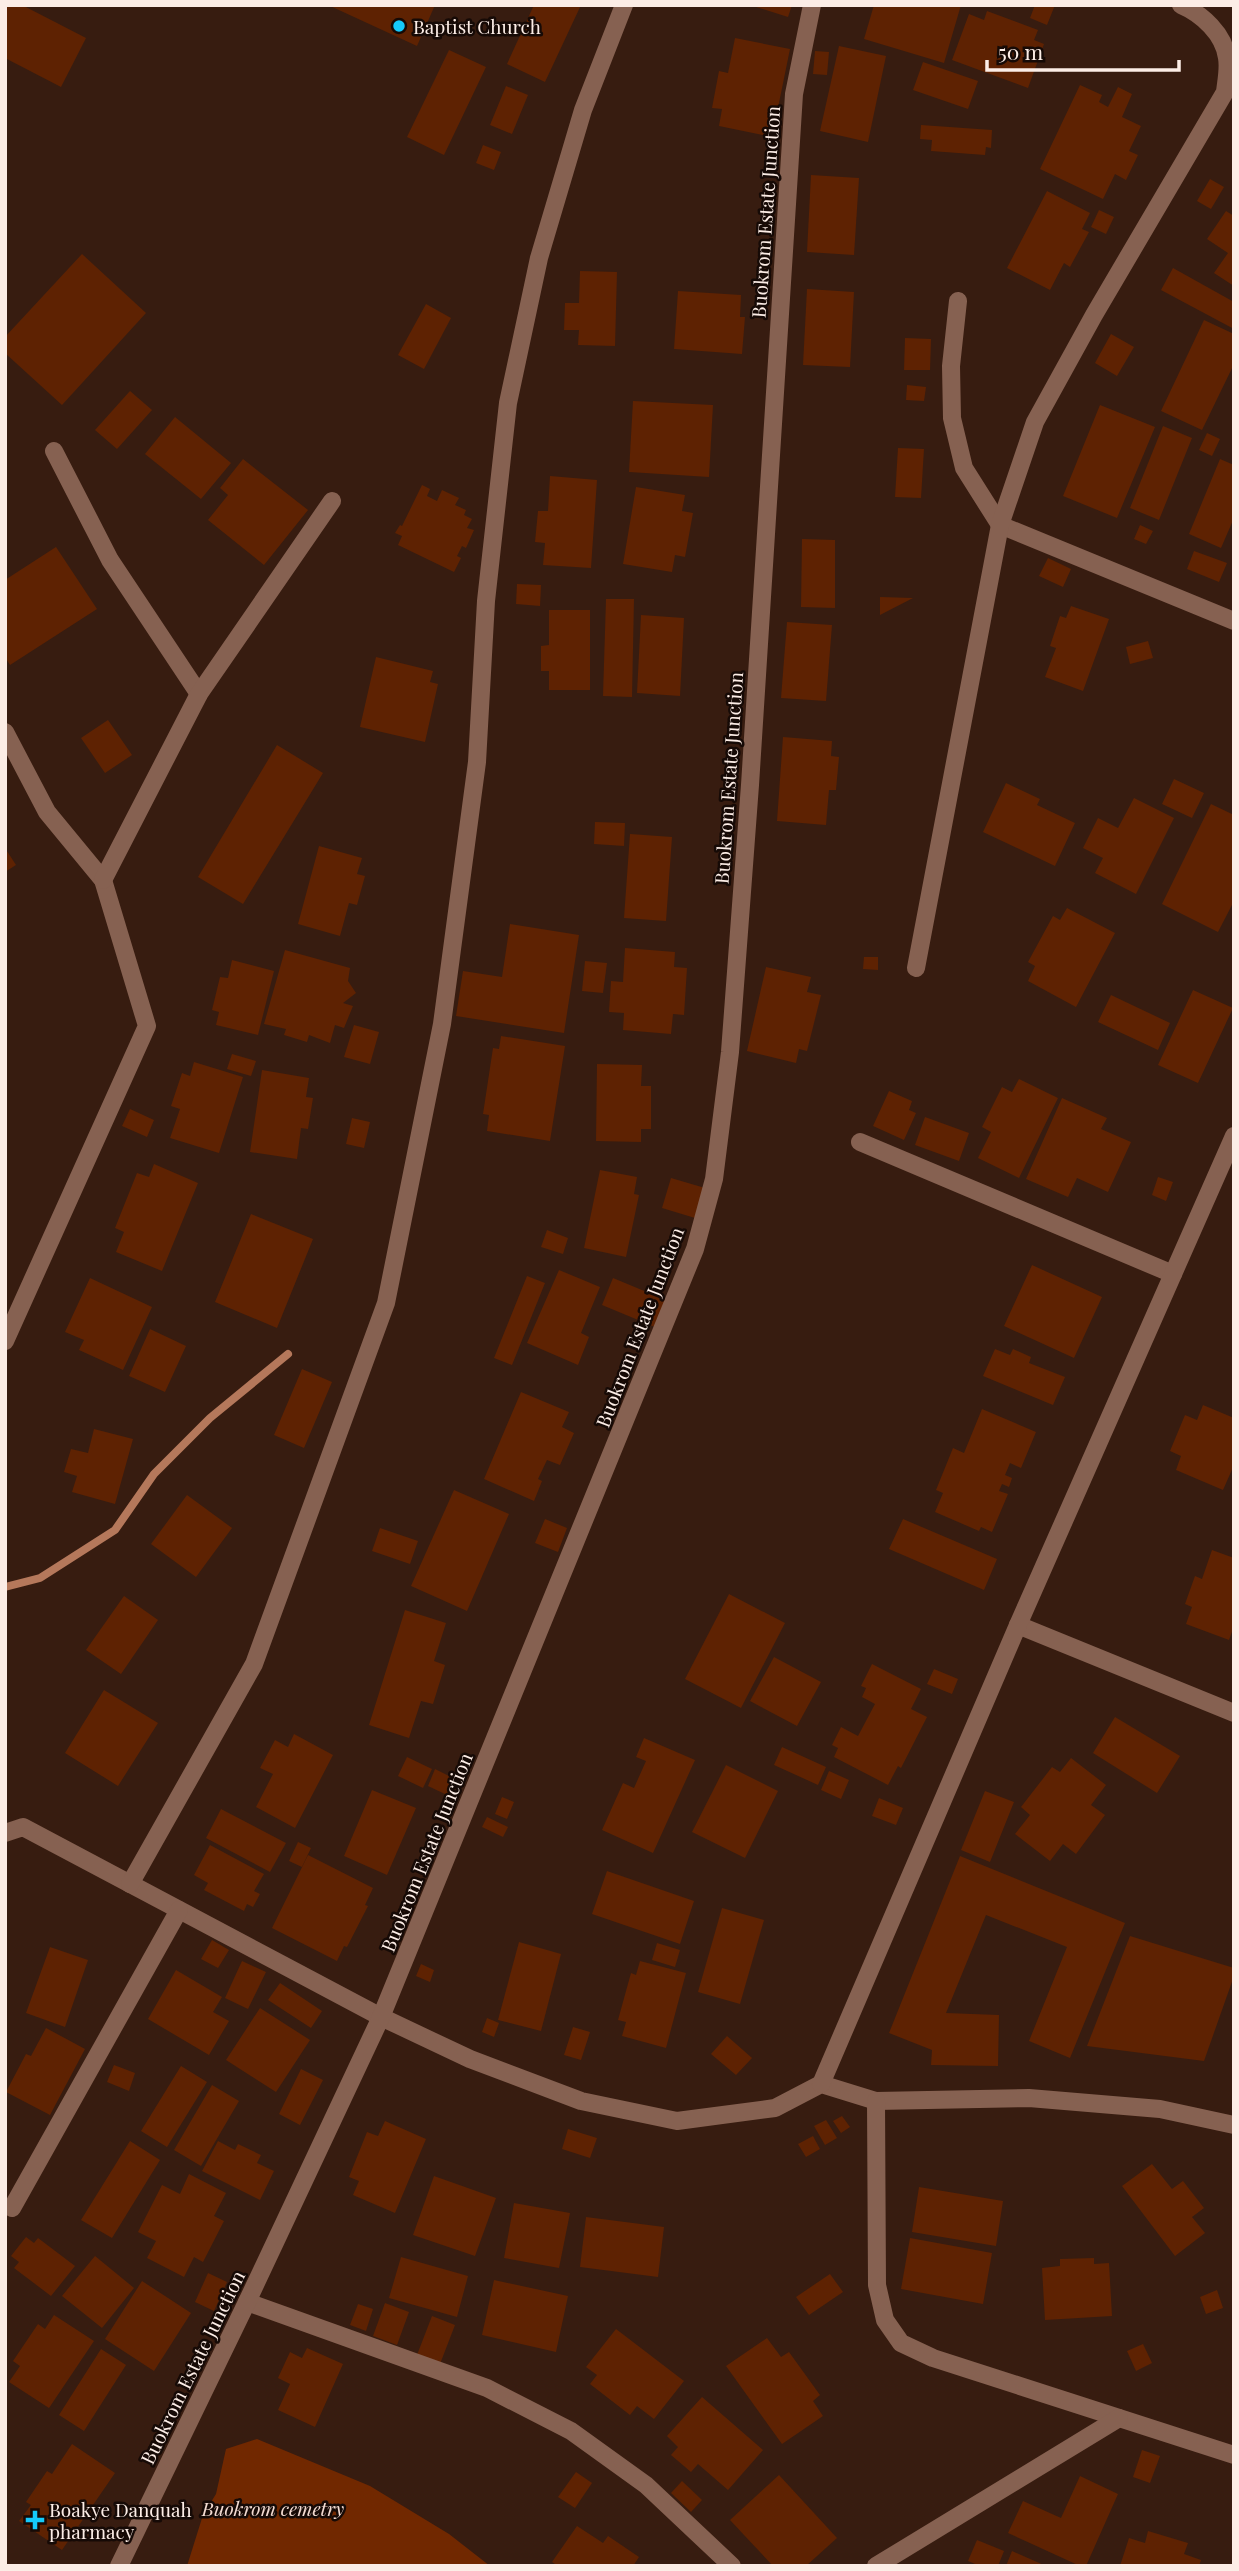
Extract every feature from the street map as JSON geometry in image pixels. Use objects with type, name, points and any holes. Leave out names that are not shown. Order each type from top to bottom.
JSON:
[{"type":"street","points":[[130,1884],[254,1664],[386,1303],[444,1011],[477,762],[486,601],[508,403],[547,233],[583,110],[624,5]]},
{"type":"street","name":"Buokrom Estate Junction","points":[[119,2566],[381,2017],[695,1250],[713,1179],[730,1052],[794,94],[812,5]]},
{"type":"street","points":[[916,968],[1000,524],[1035,422],[1094,315],[1225,92],[1228,57],[1215,30],[1195,11],[1181,5]]},
{"type":"street","points":[[958,301],[951,366],[952,418],[964,468],[1000,524],[1234,621]]},
{"type":"street","points":[[54,452],[110,560],[199,694]]},
{"type":"street","points":[[103,880],[199,694],[332,501]]},
{"type":"street","points":[[5,733],[47,812],[103,880],[147,1026],[5,1341]]},
{"type":"street","points":[[5,1833],[23,1827],[381,2017],[470,2059],[581,2101],[677,2121],[775,2108],[821,2084],[1018,1625],[1234,1136]]},
{"type":"street","points":[[859,1142],[1173,1274]]},
{"type":"street","points":[[1018,1625],[1234,1713]]},
{"type":"street","points":[[12,2208],[179,1910]]},
{"type":"street","points":[[821,2084],[876,2101],[1029,2098],[1160,2109],[1234,2124]]},
{"type":"street","points":[[876,2101],[877,2285],[885,2320],[901,2343],[933,2358],[1234,2455]]},
{"type":"street","points":[[247,2302],[487,2388],[571,2431],[646,2485],[732,2566]]},
{"type":"street","points":[[876,2566],[1119,2418]]},
{"type":"green space","name":"Buokrom cemetry","points":[[257,2439],[370,2486],[449,2534],[490,2566],[187,2566],[203,2515],[216,2494],[226,2449]]},
{"type":"building","points":[[5,5],[22,5],[86,38],[61,87],[5,58]]},
{"type":"building","name":"Baptist Church","points":[[328,5],[435,5],[417,46]]},
{"type":"building","points":[[534,5],[581,5],[545,82],[507,64]]},
{"type":"building","points":[[750,5],[792,5],[788,17]]},
{"type":"building","points":[[874,5],[961,5],[944,63],[864,39]]},
{"type":"building","points":[[1035,5],[1055,5],[1047,25],[1030,18]]},
{"type":"building","points":[[987,11],[1038,30],[1034,40],[1044,44],[1028,88],[952,60],[969,14],[984,20]]},
{"type":"building","points":[[735,38],[790,49],[772,137],[719,126],[722,109],[712,108],[719,71],[728,73]]},
{"type":"building","points":[[839,46],[886,56],[868,142],[820,131]]},
{"type":"building","points":[[449,50],[486,67],[444,155],[407,137]]},
{"type":"building","points":[[815,51],[829,52],[827,75],[813,74]]},
{"type":"building","points":[[923,62],[978,81],[968,109],[913,90]]},
{"type":"building","points":[[1080,85],[1102,95],[1099,102],[1108,107],[1118,87],[1132,94],[1122,117],[1141,126],[1129,151],[1138,155],[1126,180],[1115,174],[1103,199],[1040,169]]},
{"type":"building","points":[[506,86],[528,95],[512,134],[490,125]]},
{"type":"building","points":[[921,125],[992,130],[991,148],[986,147],[985,155],[931,151],[932,140],[920,139]]},
{"type":"building","points":[[483,145],[501,152],[494,170],[476,163]]},
{"type":"building","points":[[811,175],[859,178],[854,255],[807,252]]},
{"type":"building","points":[[1210,179],[1224,187],[1211,209],[1197,201]]},
{"type":"building","points":[[1047,191],[1090,213],[1082,229],[1089,232],[1070,267],[1064,263],[1050,290],[1007,268]]},
{"type":"building","points":[[1099,210],[1114,217],[1106,234],[1091,227]]},
{"type":"building","points":[[1226,211],[1234,216],[1234,286],[1214,273],[1228,253],[1207,239]]},
{"type":"building","points":[[82,254],[146,313],[62,405],[5,353],[5,337]]},
{"type":"building","points":[[1173,268],[1234,302],[1234,329],[1161,290]]},
{"type":"building","points":[[580,271],[617,272],[615,346],[578,345],[579,330],[564,330],[565,303],[579,303]]},
{"type":"building","points":[[807,289],[854,292],[850,367],[803,365]]},
{"type":"building","points":[[678,291],[741,295],[740,317],[745,317],[742,354],[674,349]]},
{"type":"building","points":[[426,304],[451,318],[424,369],[398,355]]},
{"type":"building","points":[[1204,320],[1234,334],[1234,364],[1202,430],[1161,411]]},
{"type":"building","points":[[1111,334],[1134,347],[1117,376],[1095,363]]},
{"type":"building","points":[[905,338],[931,339],[930,370],[904,370]]},
{"type":"building","points":[[907,385],[926,387],[924,401],[906,400]]},
{"type":"building","points":[[130,391],[152,410],[117,449],[95,430]]},
{"type":"building","points":[[633,401],[713,405],[709,477],[629,472]]},
{"type":"building","points":[[1100,405],[1155,427],[1117,518],[1063,496]]},
{"type":"building","points":[[175,417],[231,463],[201,499],[145,454]]},
{"type":"building","points":[[1163,426],[1192,438],[1159,520],[1130,508]]},
{"type":"building","points":[[1207,433],[1220,439],[1212,456],[1199,450]]},
{"type":"building","points":[[898,448],[924,449],[921,498],[895,497]]},
{"type":"building","points":[[243,459],[308,510],[264,565],[208,520],[228,495],[220,488]]},
{"type":"building","points":[[1220,459],[1234,465],[1234,518],[1221,548],[1189,534]]},
{"type":"building","points":[[550,476],[597,480],[591,568],[543,565],[545,543],[535,542],[538,511],[548,511]]},
{"type":"building","points":[[422,485],[430,489],[427,496],[437,501],[442,490],[459,498],[455,505],[466,510],[464,515],[472,519],[467,528],[474,530],[466,548],[462,546],[457,556],[461,558],[454,572],[398,545],[402,536],[395,533],[400,525],[402,526]]},
{"type":"building","points":[[636,487],[685,495],[682,511],[693,513],[685,557],[675,555],[672,572],[623,564]]},
{"type":"building","points":[[1140,525],[1153,531],[1146,544],[1134,539]]},
{"type":"building","points":[[802,539],[835,540],[835,608],[801,607]]},
{"type":"building","points":[[56,547],[97,609],[10,665],[5,657],[5,580]]},
{"type":"building","points":[[1194,551],[1227,563],[1219,582],[1187,569]]},
{"type":"building","points":[[1048,558],[1071,569],[1063,587],[1039,576]]},
{"type":"building","points":[[517,584],[541,585],[540,606],[516,604]]},
{"type":"building","points":[[880,597],[913,598],[880,615]]},
{"type":"building","points":[[606,599],[634,599],[632,697],[603,696]]},
{"type":"building","points":[[1071,606],[1109,619],[1083,691],[1045,677],[1056,648],[1050,646],[1060,616],[1066,618]]},
{"type":"building","points":[[549,610],[590,610],[590,690],[549,690],[549,671],[541,671],[541,646],[549,645]]},
{"type":"building","points":[[641,615],[684,618],[680,696],[637,693]]},
{"type":"building","points":[[787,622],[832,625],[826,701],[781,698]]},
{"type":"building","points":[[1148,641],[1153,658],[1130,664],[1126,647]]},
{"type":"building","points":[[376,657],[433,671],[430,682],[438,684],[425,742],[360,727]]},
{"type":"building","points":[[108,720],[132,755],[105,773],[81,738]]},
{"type":"building","points":[[783,737],[832,741],[831,756],[839,757],[836,790],[829,790],[826,825],[777,821]]},
{"type":"building","points":[[277,745],[323,773],[243,904],[198,877]]},
{"type":"building","points":[[1174,779],[1204,793],[1192,818],[1162,804]]},
{"type":"building","points":[[1006,783],[1040,799],[1037,805],[1075,823],[1055,866],[983,832]]},
{"type":"building","points":[[1134,798],[1174,818],[1136,894],[1095,873],[1103,858],[1083,848],[1098,818],[1118,828]]},
{"type":"building","points":[[1211,804],[1234,815],[1234,901],[1218,932],[1162,904]]},
{"type":"building","points":[[595,822],[625,823],[624,846],[594,844]]},
{"type":"building","points":[[630,834],[672,837],[666,921],[624,918]]},
{"type":"building","points":[[319,846],[362,858],[357,874],[365,876],[357,905],[349,903],[340,936],[298,924]]},
{"type":"building","points":[[5,848],[16,865],[5,872]]},
{"type":"building","points":[[1067,908],[1115,933],[1076,1007],[1028,981],[1035,966],[1028,962],[1053,916],[1060,920]]},
{"type":"building","points":[[510,924],[579,935],[564,1033],[456,1016],[463,971],[502,977]]},
{"type":"building","points":[[625,948],[675,952],[674,967],[687,968],[684,1015],[673,1014],[671,1034],[623,1030],[624,1013],[609,1012],[611,981],[623,982]]},
{"type":"building","points":[[285,950],[350,968],[348,981],[356,993],[343,1003],[353,1006],[344,1028],[335,1025],[330,1043],[309,1035],[307,1042],[284,1035],[286,1029],[264,1024]]},
{"type":"building","points":[[864,957],[878,957],[878,970],[863,969]]},
{"type":"building","points":[[232,960],[274,971],[258,1035],[216,1025],[219,1012],[212,1010],[220,977],[228,978]]},
{"type":"building","points":[[585,961],[607,963],[603,993],[582,991]]},
{"type":"building","points":[[766,967],[811,977],[807,992],[821,995],[807,1051],[799,1049],[796,1063],[747,1051]]},
{"type":"building","points":[[1193,990],[1233,1008],[1198,1083],[1158,1065]]},
{"type":"building","points":[[1111,995],[1170,1023],[1158,1050],[1098,1022]]},
{"type":"building","points":[[354,1025],[379,1032],[370,1064],[344,1057]]},
{"type":"building","points":[[501,1036],[565,1046],[550,1141],[487,1131],[489,1115],[483,1114],[493,1048],[499,1049]]},
{"type":"building","points":[[232,1054],[256,1061],[251,1076],[227,1069]]},
{"type":"building","points":[[194,1062],[243,1077],[219,1153],[170,1138],[180,1109],[171,1106],[182,1073],[190,1076]]},
{"type":"building","points":[[597,1064],[642,1065],[641,1086],[651,1086],[651,1129],[641,1129],[641,1142],[596,1141]]},
{"type":"building","points":[[262,1070],[309,1078],[306,1097],[313,1098],[308,1129],[301,1128],[297,1159],[250,1152]]},
{"type":"building","points":[[1019,1079],[1058,1098],[1019,1178],[978,1158],[991,1132],[982,1127],[1002,1087],[1012,1092]]},
{"type":"building","points":[[889,1091],[912,1101],[909,1110],[916,1113],[904,1140],[873,1126]]},
{"type":"building","points":[[1062,1098],[1107,1118],[1101,1129],[1131,1142],[1108,1192],[1077,1178],[1068,1197],[1026,1179]]},
{"type":"building","points":[[130,1109],[154,1120],[147,1137],[122,1126]]},
{"type":"building","points":[[925,1117],[969,1133],[959,1161],[915,1145]]},
{"type":"building","points":[[352,1118],[370,1122],[364,1148],[346,1144]]},
{"type":"building","points":[[154,1164],[198,1183],[162,1271],[116,1252],[124,1232],[115,1228],[137,1173],[149,1177]]},
{"type":"building","points":[[600,1170],[637,1177],[634,1194],[639,1195],[626,1257],[584,1248]]},
{"type":"building","points":[[1158,1177],[1173,1182],[1166,1201],[1152,1195]]},
{"type":"building","points":[[671,1178],[705,1188],[695,1218],[662,1208]]},
{"type":"building","points":[[251,1214],[313,1239],[277,1328],[215,1302]]},
{"type":"building","points":[[547,1230],[568,1238],[563,1254],[541,1247]]},
{"type":"building","points":[[1032,1265],[1102,1297],[1074,1358],[1004,1326]]},
{"type":"building","points":[[559,1270],[600,1287],[581,1333],[589,1337],[578,1365],[527,1343]]},
{"type":"building","points":[[527,1276],[545,1283],[512,1365],[494,1358]]},
{"type":"building","points":[[90,1278],[152,1307],[123,1370],[79,1350],[84,1340],[65,1332]]},
{"type":"building","points":[[613,1278],[666,1300],[655,1327],[602,1305]]},
{"type":"building","points":[[150,1329],[186,1346],[165,1392],[129,1376]]},
{"type":"building","points":[[995,1349],[1010,1355],[1013,1349],[1031,1357],[1029,1363],[1065,1377],[1053,1405],[983,1376]]},
{"type":"building","points":[[302,1369],[332,1382],[304,1448],[274,1435]]},
{"type":"building","points":[[521,1392],[569,1412],[562,1427],[574,1433],[560,1465],[547,1460],[538,1479],[542,1481],[534,1501],[484,1479]]},
{"type":"building","points":[[1203,1405],[1234,1418],[1234,1465],[1223,1490],[1176,1470],[1181,1456],[1170,1451],[1185,1415],[1197,1420]]},
{"type":"building","points":[[982,1409],[1036,1432],[1021,1468],[1010,1463],[1005,1475],[1012,1478],[1009,1487],[1002,1484],[999,1491],[1008,1494],[992,1532],[981,1527],[979,1531],[935,1512],[943,1493],[936,1490],[953,1448],[964,1453]]},
{"type":"building","points":[[94,1429],[133,1439],[115,1504],[72,1492],[77,1476],[64,1472],[71,1449],[88,1453]]},
{"type":"building","points":[[454,1490],[509,1514],[467,1611],[411,1586]]},
{"type":"building","points":[[187,1495],[232,1528],[196,1577],[151,1544]]},
{"type":"building","points":[[545,1519],[567,1528],[558,1552],[535,1543]]},
{"type":"building","points":[[903,1519],[997,1559],[984,1590],[889,1549]]},
{"type":"building","points":[[380,1528],[418,1541],[410,1564],[372,1551]]},
{"type":"building","points":[[1212,1550],[1234,1558],[1234,1626],[1229,1640],[1186,1624],[1192,1607],[1185,1604],[1195,1576],[1202,1579]]},
{"type":"building","points":[[729,1594],[785,1623],[741,1708],[685,1679]]},
{"type":"building","points":[[124,1596],[158,1620],[121,1674],[86,1650]]},
{"type":"building","points":[[405,1610],[446,1623],[434,1661],[445,1665],[433,1704],[421,1701],[409,1738],[369,1725]]},
{"type":"building","points":[[774,1657],[821,1682],[797,1726],[750,1701]]},
{"type":"building","points":[[872,1664],[921,1689],[911,1709],[927,1717],[901,1768],[898,1766],[888,1785],[834,1757],[838,1748],[832,1745],[841,1727],[858,1736],[875,1704],[862,1697],[866,1688],[861,1686]]},
{"type":"building","points":[[934,1669],[958,1679],[952,1694],[927,1684]]},
{"type":"building","points":[[104,1690],[158,1723],[118,1786],[65,1753]]},
{"type":"building","points":[[1115,1717],[1180,1756],[1157,1793],[1093,1753]]},
{"type":"building","points":[[294,1734],[333,1755],[295,1828],[256,1807],[273,1774],[260,1768],[275,1740],[288,1747]]},
{"type":"building","points":[[644,1738],[695,1760],[653,1853],[602,1830],[623,1783],[634,1788],[646,1761],[636,1757]]},
{"type":"building","points":[[782,1747],[826,1767],[818,1785],[774,1765]]},
{"type":"building","points":[[407,1757],[432,1769],[423,1788],[398,1776]]},
{"type":"building","points":[[1071,1758],[1106,1785],[1091,1805],[1105,1815],[1076,1854],[1063,1844],[1050,1861],[1015,1834],[1030,1815],[1021,1807],[1052,1767],[1060,1772]]},
{"type":"building","points":[[726,1765],[778,1791],[745,1858],[692,1832]]},
{"type":"building","points":[[435,1769],[455,1779],[447,1795],[428,1786]]},
{"type":"building","points":[[829,1771],[849,1780],[841,1799],[821,1790]]},
{"type":"building","points":[[372,1790],[416,1808],[387,1875],[344,1856]]},
{"type":"building","points":[[985,1791],[1014,1802],[990,1862],[961,1850]]},
{"type":"building","points":[[502,1797],[514,1802],[507,1819],[495,1814]]},
{"type":"building","points":[[879,1798],[903,1808],[896,1825],[872,1816]]},
{"type":"building","points":[[221,1809],[286,1843],[270,1872],[206,1838]]},
{"type":"building","points":[[487,1817],[508,1827],[503,1837],[482,1827]]},
{"type":"building","points":[[298,1842],[311,1848],[302,1867],[289,1861]]},
{"type":"building","points":[[210,1845],[264,1874],[254,1891],[260,1894],[253,1907],[247,1904],[244,1911],[204,1890],[208,1883],[194,1875]]},
{"type":"building","points":[[308,1855],[373,1888],[365,1905],[368,1906],[337,1961],[272,1928]]},
{"type":"building","points":[[960,1856],[1125,1923],[1070,2058],[1029,2041],[1067,1947],[986,1915],[946,2013],[999,2015],[998,2066],[931,2065],[932,2050],[889,2033]]},
{"type":"building","points":[[607,1871],[694,1901],[680,1944],[592,1914]]},
{"type":"building","points":[[722,1908],[764,1920],[740,2004],[698,1992]]},
{"type":"building","points":[[1130,1936],[1234,1968],[1234,1976],[1204,2061],[1087,2046]]},
{"type":"building","points":[[212,1940],[229,1950],[218,1968],[201,1959]]},
{"type":"building","points":[[519,1942],[561,1954],[541,2031],[498,2020]]},
{"type":"building","points":[[657,1943],[680,1950],[675,1967],[652,1960]]},
{"type":"building","points":[[50,1947],[88,1960],[65,2027],[26,2013]]},
{"type":"building","points":[[242,1961],[266,1972],[248,2009],[225,1998]]},
{"type":"building","points":[[640,1961],[686,1973],[666,2048],[622,2036],[626,2022],[618,2020],[631,1973],[636,1975]]},
{"type":"building","points":[[421,1964],[434,1970],[430,1982],[416,1976]]},
{"type":"building","points":[[176,1970],[222,1997],[213,2012],[229,2021],[209,2055],[148,2019]]},
{"type":"building","points":[[280,1983],[322,2011],[311,2028],[268,2000]]},
{"type":"building","points":[[260,2008],[310,2040],[276,2092],[226,2060]]},
{"type":"building","points":[[487,2018],[499,2023],[494,2037],[482,2032]]},
{"type":"building","points":[[573,2027],[590,2032],[581,2060],[564,2055]]},
{"type":"building","points":[[46,2028],[85,2049],[50,2115],[6,2092],[26,2054],[31,2056]]},
{"type":"building","points":[[727,2036],[752,2058],[736,2075],[711,2054]]},
{"type":"building","points":[[114,2065],[135,2073],[129,2091],[107,2082]]},
{"type":"building","points":[[181,2066],[207,2082],[167,2147],[141,2131]]},
{"type":"building","points":[[301,2069],[323,2080],[300,2125],[279,2114]]},
{"type":"building","points":[[212,2085],[239,2101],[201,2166],[174,2150]]},
{"type":"building","points":[[842,2116],[850,2127],[841,2133],[833,2121]]},
{"type":"building","points":[[826,2120],[837,2138],[825,2145],[814,2126]]},
{"type":"building","points":[[385,2121],[426,2139],[395,2213],[353,2195],[359,2181],[349,2177],[367,2132],[378,2136]]},
{"type":"building","points":[[568,2129],[597,2138],[590,2158],[562,2149]]},
{"type":"building","points":[[813,2136],[820,2149],[806,2157],[798,2144]]},
{"type":"building","points":[[130,2141],[160,2160],[112,2238],[81,2220]]},
{"type":"building","points":[[218,2141],[235,2150],[238,2144],[261,2155],[257,2163],[274,2171],[260,2200],[202,2171]]},
{"type":"building","points":[[1152,2164],[1172,2189],[1183,2181],[1204,2208],[1192,2217],[1205,2233],[1175,2256],[1122,2186]]},
{"type":"building","points":[[189,2174],[226,2193],[214,2216],[224,2221],[203,2262],[194,2257],[184,2277],[147,2258],[156,2241],[138,2232],[162,2185],[180,2194]]},
{"type":"building","points":[[434,2176],[496,2198],[475,2256],[413,2235]]},
{"type":"building","points":[[919,2187],[1003,2201],[996,2246],[912,2232]]},
{"type":"building","points":[[514,2203],[570,2213],[559,2268],[504,2258]]},
{"type":"building","points":[[586,2217],[664,2227],[658,2277],[580,2267]]},
{"type":"building","points":[[26,2237],[34,2243],[38,2238],[75,2266],[51,2296],[14,2268],[19,2262],[11,2256]]},
{"type":"building","points":[[910,2238],[992,2253],[983,2304],[901,2289]]},
{"type":"building","points":[[95,2256],[134,2288],[102,2328],[62,2296]]},
{"type":"building","points":[[401,2257],[468,2276],[457,2317],[389,2298]]},
{"type":"building","points":[[1094,2258],[1094,2264],[1109,2263],[1112,2316],[1045,2320],[1042,2268],[1060,2266],[1060,2259]]},
{"type":"building","points":[[208,2273],[227,2282],[214,2311],[195,2302]]},
{"type":"building","points":[[830,2274],[843,2292],[809,2315],[796,2297]]},
{"type":"building","points":[[494,2280],[568,2296],[556,2352],[482,2335]]},
{"type":"building","points":[[142,2281],[191,2313],[154,2371],[105,2339]]},
{"type":"building","points":[[1217,2290],[1223,2308],[1206,2314],[1200,2297]]},
{"type":"building","points":[[385,2303],[409,2312],[397,2345],[373,2336]]},
{"type":"building","points":[[358,2304],[373,2309],[366,2331],[350,2325]]},
{"type":"building","points":[[54,2315],[94,2341],[49,2408],[9,2382],[20,2366],[13,2361],[38,2324],[45,2329]]},
{"type":"building","points":[[432,2316],[455,2325],[440,2364],[417,2355]]},
{"type":"building","points":[[616,2329],[684,2381],[654,2419],[637,2406],[630,2415],[590,2384],[597,2375],[586,2367]]},
{"type":"building","points":[[767,2338],[781,2357],[789,2352],[820,2395],[813,2401],[823,2416],[782,2444],[726,2366]]},
{"type":"building","points":[[1143,2344],[1152,2363],[1136,2371],[1127,2351]]},
{"type":"building","points":[[307,2348],[343,2364],[315,2427],[278,2410],[290,2384],[278,2378],[290,2352],[302,2358]]},
{"type":"building","points":[[101,2349],[126,2365],[84,2431],[59,2415]]},
{"type":"building","points":[[702,2397],[763,2450],[728,2490],[698,2464],[691,2472],[671,2455],[678,2447],[667,2436]]},
{"type":"building","points":[[72,2444],[115,2473],[62,2550],[19,2521],[31,2505],[26,2502],[47,2471],[52,2474]]},
{"type":"building","points":[[1142,2450],[1160,2456],[1150,2483],[1133,2477]]},
{"type":"building","points":[[576,2472],[592,2483],[575,2508],[558,2497]]},
{"type":"building","points":[[779,2475],[837,2538],[806,2566],[773,2566],[730,2520]]},
{"type":"building","points":[[1080,2476],[1118,2494],[1086,2566],[1080,2566],[1008,2533],[1023,2501],[1061,2518]]},
{"type":"building","points":[[682,2481],[702,2500],[691,2512],[671,2493]]},
{"type":"building","points":[[577,2526],[603,2543],[608,2536],[639,2557],[633,2566],[558,2566],[552,2562]]},
{"type":"building","points":[[1148,2531],[1188,2543],[1184,2554],[1201,2560],[1199,2566],[1120,2566],[1129,2538],[1145,2543]]},
{"type":"building","points":[[977,2540],[1004,2551],[998,2566],[980,2566],[968,2561]]},
{"type":"building","points":[[1012,2551],[1046,2566],[1006,2566]]},
{"type":"waterway","points":[[5,1587],[40,1578],[115,1530],[154,1474],[210,1418],[288,1354]]},
{"type":"place","name":"Baptist Church","points":[[399,26]]},
{"type":"place","name":"Boakye Danquah pharmacy","points":[[35,2520]]}]
